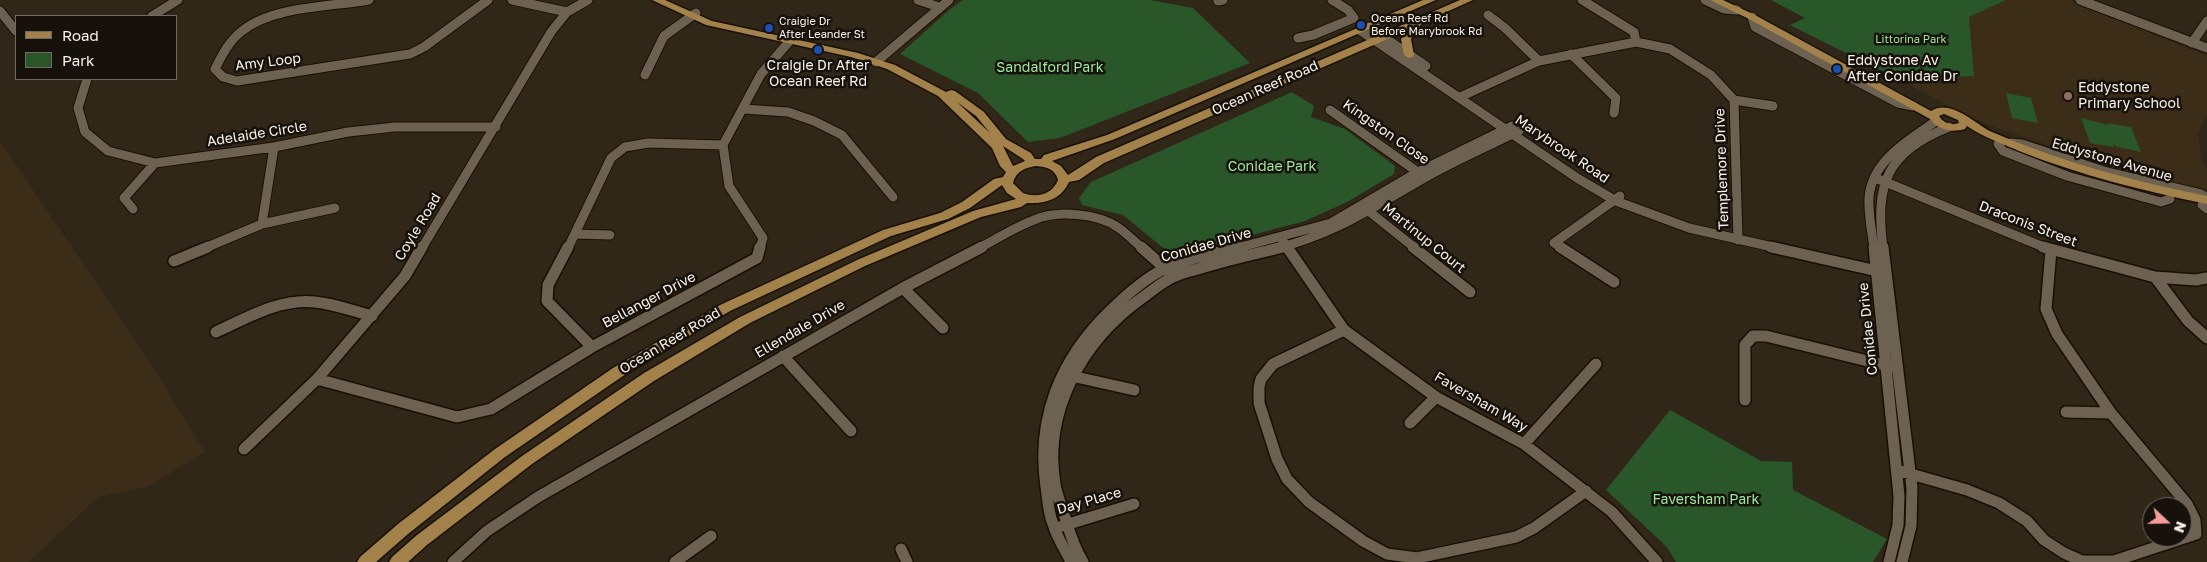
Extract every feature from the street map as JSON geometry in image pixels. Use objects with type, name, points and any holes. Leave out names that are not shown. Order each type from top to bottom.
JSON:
[{"type":"main road","points":[[656,0],[724,27],[792,38],[878,60],[922,75],[980,114],[1002,141],[1038,163],[1059,169],[1064,180],[1061,189],[1052,196],[1039,199],[1025,198],[1012,191],[1010,176],[997,146],[983,131],[963,116],[952,102],[910,75],[878,60]]},
{"type":"main road","points":[[668,0],[693,15]]},
{"type":"main road","name":"Ocean Reef Road","points":[[1038,163],[1111,137],[1431,0]]},
{"type":"main road","name":"Ocean Reef Road","points":[[1064,180],[1075,178],[1100,160],[1468,0]]},
{"type":"main road","points":[[1715,0],[1752,17],[1914,106],[1937,116],[1954,114],[1955,125]]},
{"type":"main road","points":[[1730,0],[1955,125]]},
{"type":"main road","points":[[1409,54],[1406,39],[1422,20]]},
{"type":"main road","name":"Eddystone Avenue","points":[[1955,125],[2102,176],[2206,204]]},
{"type":"main road","name":"Eddystone Avenue","points":[[1955,125],[1998,144],[2103,181],[2170,199],[2206,204]]},
{"type":"main road","points":[[1010,176],[1023,165],[1038,163]]},
{"type":"main road","name":"Ocean Reef Road","points":[[365,562],[500,453],[618,372],[725,308],[887,233],[944,216],[966,205],[998,182],[1010,176]]},
{"type":"main road","name":"Ocean Reef Road","points":[[397,562],[422,540],[527,460],[649,377],[745,320],[861,263],[977,214],[1017,204],[1025,198]]},
{"type":"street","points":[[154,15],[178,0]]},
{"type":"street","name":"Amy Loop","points":[[368,0],[273,14],[264,18],[237,33],[222,51],[216,69],[223,77],[237,81],[410,54],[424,47],[488,0]]},
{"type":"street","points":[[512,0],[567,12]]},
{"type":"street","name":"Coyle Road","points":[[244,449],[317,379],[404,276],[496,127],[551,32],[567,12],[588,0]]},
{"type":"street","points":[[918,0],[939,7]]},
{"type":"street","points":[[878,60],[949,0]]},
{"type":"street","points":[[1298,38],[1313,35],[1354,18],[1348,10],[1332,0]]},
{"type":"street","points":[[1582,0],[1634,32],[1636,42]]},
{"type":"street","points":[[1705,0],[1724,9],[1737,10]]},
{"type":"street","points":[[2080,0],[2207,48]]},
{"type":"street","points":[[0,11],[15,30]]},
{"type":"street","points":[[645,75],[664,36],[693,15]]},
{"type":"street","points":[[1488,15],[1506,28],[1539,61]]},
{"type":"street","points":[[2192,43],[2207,21]]},
{"type":"street","name":"Marybrook Road","points":[[1365,29],[1464,96],[1576,178],[1618,198],[1681,225],[1881,268]]},
{"type":"street","points":[[592,346],[547,301],[548,286],[576,234],[610,158],[625,147],[648,143],[723,145],[744,109],[761,74],[792,38]]},
{"type":"street","name":"Marybrook Road","points":[[1379,39],[1409,54],[1464,96]]},
{"type":"street","name":"Templemore Drive","points":[[1464,96],[1539,61],[1636,42],[1670,50],[1711,76],[1734,100],[1738,237]]},
{"type":"street","points":[[1571,54],[1616,98],[1614,113]]},
{"type":"street","name":"Adelaide Circle","points":[[87,80],[78,108],[85,132],[108,151],[155,163],[274,147],[348,132],[395,127],[496,127]]},
{"type":"street","points":[[1734,100],[1773,106]]},
{"type":"street","points":[[744,109],[788,112],[814,121],[842,135],[893,197]]},
{"type":"street","name":"Kingston Close","points":[[1330,110],[1422,175]]},
{"type":"street","name":"Conidae Drive","points":[[1888,562],[1898,525],[1897,470],[1886,366],[1881,268],[1880,179],[1882,163],[1937,116]]},
{"type":"street","name":"Conidae Drive","points":[[1880,179],[1910,149],[1938,131],[1955,125]]},
{"type":"street","name":"Conidae Drive","points":[[1071,562],[1053,527],[1043,475],[1042,440],[1048,410],[1067,375],[1099,334],[1169,273],[1230,259],[1284,242],[1323,234],[1422,175],[1512,130]]},
{"type":"street","name":"Bellanger Drive","points":[[317,379],[457,417],[491,409],[592,346],[757,258],[763,238],[729,186],[723,145]]},
{"type":"street","points":[[262,224],[274,147]]},
{"type":"street","points":[[133,209],[124,198],[155,163]]},
{"type":"street","name":"Draconis Street","points":[[1880,179],[2051,250],[2155,277],[2196,280],[2207,278]]},
{"type":"street","points":[[1614,282],[1554,243],[1618,198]]},
{"type":"street","points":[[174,261],[262,224],[335,208]]},
{"type":"street","name":"Martinup Court","points":[[1365,209],[1470,292]]},
{"type":"street","name":"Ellendale Drive","points":[[453,562],[487,530],[538,497],[902,288],[1027,222],[1061,214],[1090,216],[1118,227],[1169,273]]},
{"type":"street","points":[[576,234],[610,235]]},
{"type":"street","name":"Faversham Way","points":[[1284,242],[1344,330],[1436,397],[1524,444],[1612,512],[1657,562]]},
{"type":"street","points":[[1897,470],[1983,496],[1999,503],[2027,521],[2044,540],[2064,553],[2082,561],[2114,561],[2196,534],[2195,520],[2187,504],[2111,413],[2058,334],[2046,309],[2051,250]]},
{"type":"street","name":"Conidae Drive","points":[[1881,268],[1898,368],[1910,474],[1912,519],[1906,553],[1902,562]]},
{"type":"street","points":[[2155,277],[2188,321],[2207,338]]},
{"type":"street","points":[[902,288],[943,328]]},
{"type":"street","points":[[216,332],[262,312],[297,302],[326,304],[372,316]]},
{"type":"street","points":[[1344,330],[1273,364],[1264,372],[1257,391],[1260,411],[1281,467],[1290,484],[1302,496],[1370,545],[1384,553],[1400,558],[1417,558],[1516,537],[1534,528],[1586,491]]},
{"type":"street","points":[[1745,400],[1745,344],[1753,336],[1766,336],[1898,368]]},
{"type":"street","points":[[783,356],[851,431]]},
{"type":"street","points":[[1524,444],[1596,364]]},
{"type":"street","points":[[1067,375],[1134,390]]},
{"type":"street","name":"Conidae Drive","points":[[1067,375],[1054,439],[1054,477],[1060,504],[1075,549],[1083,562]]},
{"type":"street","points":[[1410,423],[1436,397]]},
{"type":"street","points":[[2066,412],[2111,413]]},
{"type":"street","name":"Day Place","points":[[1053,527],[1067,525],[1134,504]]},
{"type":"street","points":[[675,562],[711,536]]},
{"type":"street","points":[[901,549],[907,562]]},
{"type":"shaded area","name":"Eddystone Primary School","points":[[2006,0],[2069,0],[2207,56],[2207,115],[2198,133],[2201,159],[2207,170],[2207,189],[2141,176],[1997,128],[1960,112],[1900,80],[1973,76],[1969,17]]},
{"type":"shaded area","points":[[0,141],[149,361],[205,452],[149,486],[98,497],[29,562],[0,562]]},
{"type":"green space","name":"Sandalford Park","points":[[963,0],[1150,0],[1193,8],[1250,63],[1060,138],[1028,142],[978,93],[900,54],[949,10]]},
{"type":"green space","name":"Littorina Park","points":[[1771,0],[2006,0],[1969,17],[1974,76],[1900,80],[1790,25],[1805,18]]},
{"type":"green space","name":"Conidae Park","points":[[1292,92],[1314,106],[1311,117],[1345,129],[1395,166],[1394,174],[1347,202],[1305,221],[1180,254],[1167,251],[1123,215],[1082,205],[1079,198],[1091,182]]},
{"type":"green space","points":[[2006,93],[2031,98],[2038,123],[2012,118]]},
{"type":"green space","points":[[2081,118],[2108,125],[2107,123],[2131,127],[2141,152],[2117,147],[2113,144],[2114,147],[2090,143]]},
{"type":"green space","name":"Faversham Park","points":[[1670,410],[1761,461],[1792,462],[1793,490],[1887,539],[1873,562],[1676,562],[1667,547],[1606,490]]},
{"type":"place","name":"Ocean Reef Rd Before Marybrook Rd","points":[[1361,25]]},
{"type":"place","name":"Craigie Dr After Leander St","points":[[769,28]]},
{"type":"place","name":"Craigie Dr After Ocean Reef Rd","points":[[818,50]]},
{"type":"place","name":"Eddystone Av After Conidae Dr","points":[[1837,69]]},
{"type":"place","name":"Eddystone Primary School","points":[[2068,96]]}]
